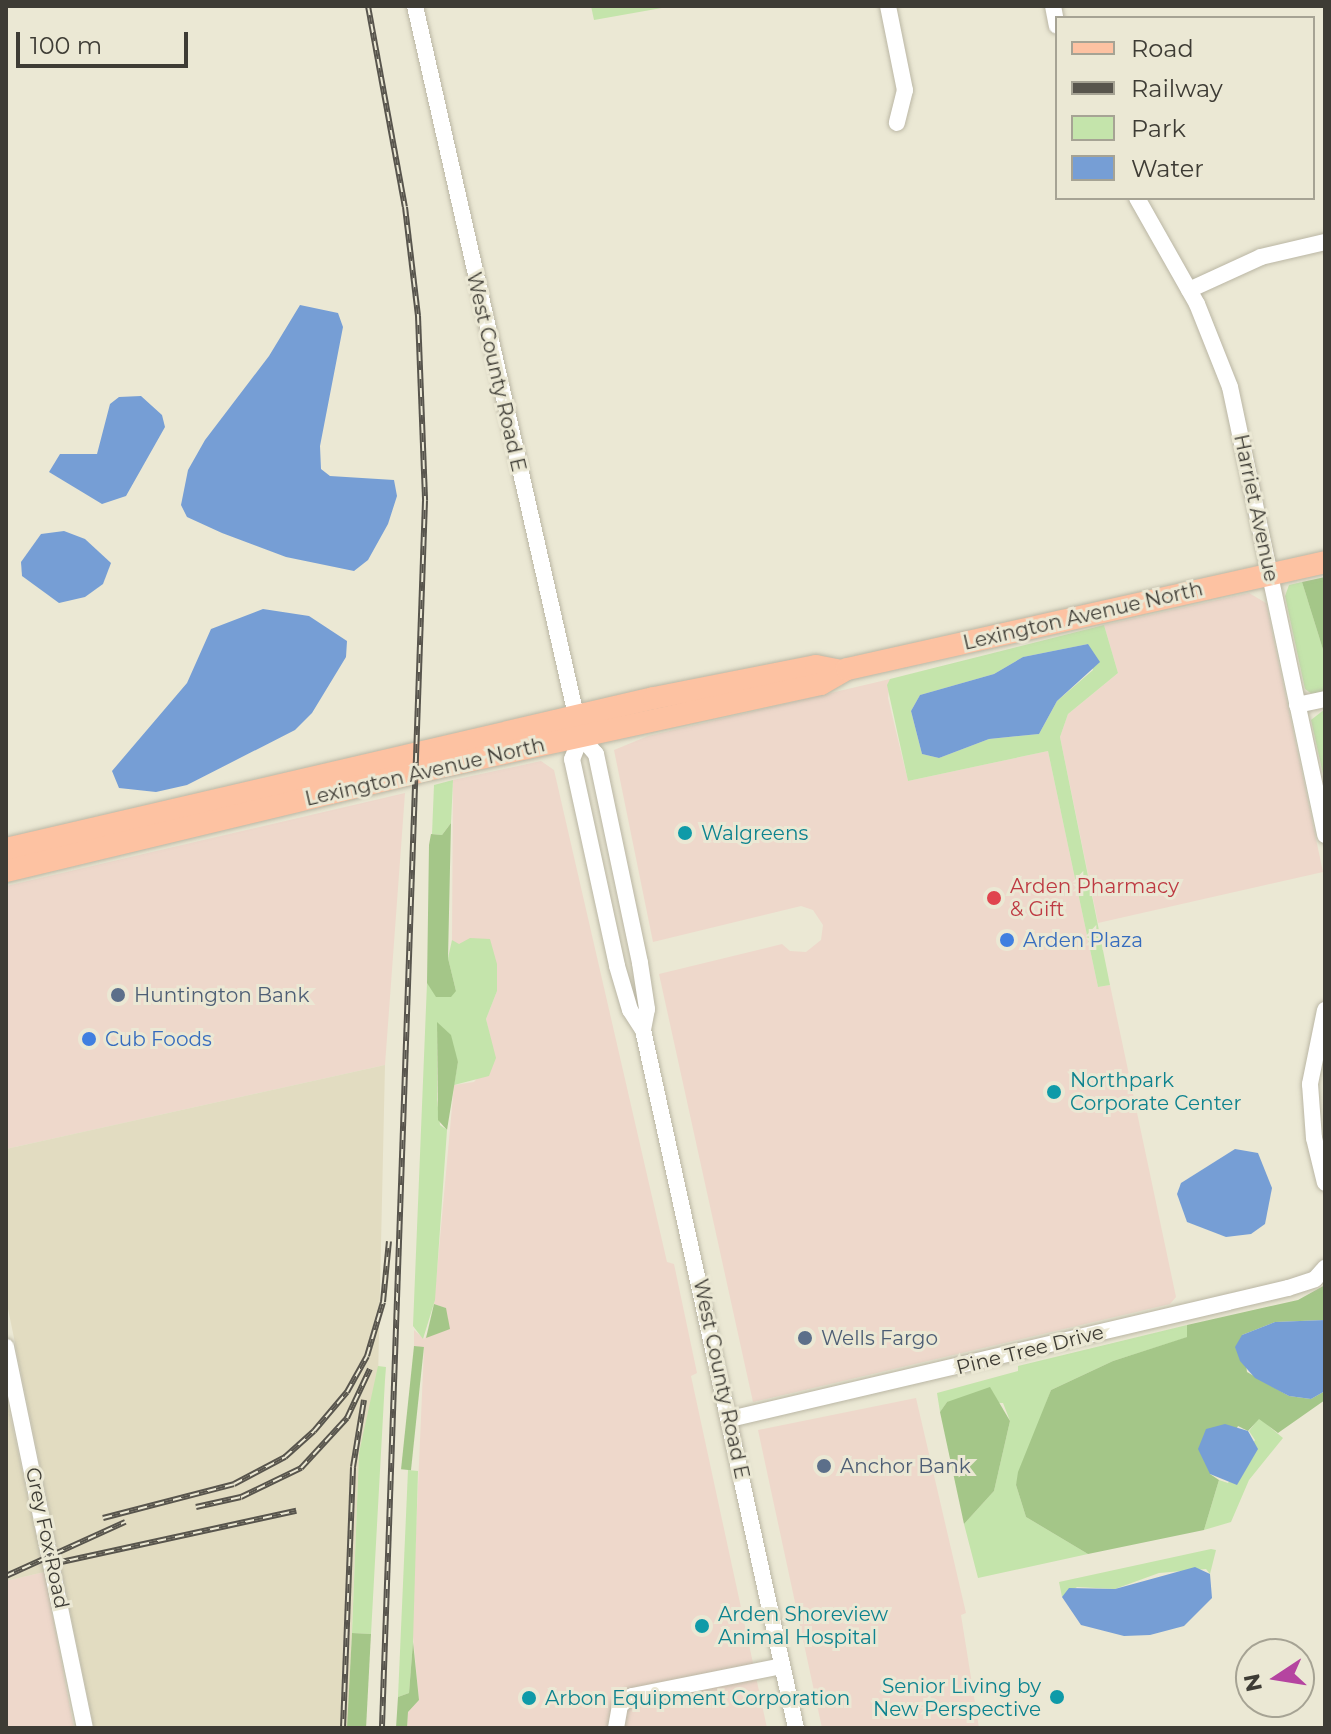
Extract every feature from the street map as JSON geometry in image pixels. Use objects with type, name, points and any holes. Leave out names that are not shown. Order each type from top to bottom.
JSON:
[{"type":"main road","name":"Lexington Avenue North","points":[[6,871],[816,666],[841,671],[1325,562]]},
{"type":"main road","name":"Lexington Avenue North","points":[[6,849],[579,726]]},
{"type":"street","name":"West County Road E","points":[[415,6],[579,726],[596,754],[640,963],[647,1009],[643,1030]]},
{"type":"street","points":[[888,6],[905,90],[897,123]]},
{"type":"street","name":"Harriet Avenue","points":[[1138,200],[1189,290],[1230,387],[1325,835]]},
{"type":"street","points":[[1189,290],[1261,257],[1325,242]]},
{"type":"street","points":[[1297,705],[1325,699]]},
{"type":"street","name":"West County Road E","points":[[579,726],[572,759],[622,984],[643,1030],[796,1728]]},
{"type":"street","points":[[1325,1010],[1310,1084],[1325,1183]]},
{"type":"street","name":"Pine Tree Drive","points":[[730,1419],[1288,1288],[1315,1279],[1325,1268]]},
{"type":"street","name":"Grey Fox Road","points":[[6,1347],[10,1383],[85,1728]]},
{"type":"street","points":[[616,1728],[620,1705],[632,1696],[782,1666]]},
{"type":"shaded area","points":[[1249,593],[1266,603],[1323,872],[1098,923],[1060,737],[1068,714],[1118,673],[1104,625]]},
{"type":"shaded area","points":[[890,679],[888,698],[908,781],[1048,751],[1098,987],[1110,985],[1176,1297],[1170,1304],[753,1402],[659,974],[782,944],[790,951],[806,952],[821,940],[823,925],[813,910],[801,906],[653,942],[614,750],[648,736]]},
{"type":"shaded area","points":[[541,761],[554,770],[667,1262],[674,1264],[697,1373],[691,1376],[767,1728],[407,1728],[408,1712],[419,1700],[412,1626],[424,1348],[414,1346],[414,1330],[424,1339],[446,1308],[434,1304],[454,1085],[474,1082],[495,1058],[486,1019],[497,991],[452,940],[453,780]]},
{"type":"shaded area","points":[[405,793],[385,1065],[6,1149],[6,886]]},
{"type":"shaded area","points":[[385,1065],[378,1380],[359,1453],[348,1728],[94,1728],[6,1299],[6,1149]]},
{"type":"shaded area","points":[[6,1397],[44,1572],[6,1581]]},
{"type":"shaded area","points":[[916,1398],[966,1613],[961,1615],[979,1728],[822,1728],[758,1430]]},
{"type":"shaded area","points":[[44,1572],[74,1728],[6,1728],[6,1581]]},
{"type":"green space","points":[[591,6],[673,6],[594,20]]},
{"type":"green space","points":[[1325,577],[1325,656],[1302,582]]},
{"type":"green space","points":[[1302,582],[1325,656],[1325,691],[1312,694],[1305,689],[1285,596],[1289,585]]},
{"type":"green space","points":[[1104,625],[1118,673],[1068,714],[1060,737],[1110,985],[1098,987],[1048,751],[908,781],[887,685],[890,679]],"holes":[[[1088,644],[1093,670],[1057,701],[1039,734],[989,739],[939,758],[922,754],[911,711],[920,695],[994,674],[1023,657]]]},
{"type":"green space","points":[[1325,709],[1325,783],[1311,720]]},
{"type":"green space","points":[[453,780],[451,823],[442,835],[432,834],[434,785]]},
{"type":"green space","points":[[451,823],[448,958],[456,991],[451,997],[436,997],[427,983],[429,845],[431,834],[442,835]]},
{"type":"green space","points":[[470,938],[490,939],[497,964],[497,991],[486,1019],[496,1058],[489,1076],[454,1085],[458,1062],[437,1024],[437,1099],[440,1125],[447,1130],[435,1300],[423,1339],[413,1326],[427,983],[456,991],[448,958],[452,940],[459,944]]},
{"type":"green space","points":[[437,1022],[451,1035],[458,1062],[447,1130],[438,1120]]},
{"type":"green space","points":[[1325,1285],[1325,1320],[1275,1322],[1242,1335],[1247,1372],[1289,1396],[1311,1399],[1325,1391],[1325,1400],[1278,1433],[1259,1419],[1248,1431],[1238,1426],[1210,1474],[1219,1480],[1204,1530],[1088,1554],[1026,1517],[1016,1485],[1018,1472],[1051,1390],[1113,1361],[1187,1337],[1187,1325],[1298,1300]]},
{"type":"green space","points":[[434,1304],[446,1308],[450,1329],[426,1338]]},
{"type":"green space","points":[[1187,1325],[1188,1337],[1113,1361],[1051,1390],[1016,1485],[1026,1517],[1088,1554],[978,1578],[964,1524],[994,1491],[1010,1421],[1003,1403],[947,1402],[940,1412],[937,1393],[1018,1371],[1018,1366]]},
{"type":"green space","points":[[414,1346],[424,1347],[411,1470],[401,1469]]},
{"type":"green space","points":[[378,1366],[386,1367],[371,1634],[352,1633],[359,1453]]},
{"type":"green space","points":[[990,1387],[1010,1421],[994,1491],[964,1524],[940,1412],[947,1402]]},
{"type":"green space","points":[[1259,1418],[1283,1438],[1249,1480],[1231,1522],[1204,1530],[1219,1480],[1228,1483],[1255,1440],[1249,1431]]},
{"type":"green space","points":[[408,1470],[418,1471],[413,1642],[409,1693],[398,1697]]},
{"type":"green space","points":[[1216,1550],[1210,1574],[1206,1569],[1159,1573],[1115,1589],[1077,1587],[1062,1597],[1059,1582]]},
{"type":"green space","points":[[352,1633],[371,1634],[366,1728],[347,1728]]},
{"type":"green space","points":[[413,1642],[419,1700],[408,1712],[407,1728],[396,1728],[398,1697],[409,1693]]},
{"type":"water","points":[[300,305],[338,313],[343,327],[320,446],[321,469],[330,476],[394,480],[397,496],[388,524],[368,560],[354,571],[286,557],[222,533],[187,517],[181,505],[188,470],[205,440],[269,356]]},
{"type":"water","points":[[141,396],[162,415],[165,427],[126,496],[102,504],[49,472],[60,454],[97,454],[110,404],[119,397]]},
{"type":"water","points":[[64,531],[85,539],[111,563],[103,584],[85,597],[59,603],[22,576],[21,562],[41,534]]},
{"type":"water","points":[[263,609],[309,616],[347,641],[346,657],[312,713],[295,730],[187,785],[156,792],[119,788],[112,771],[187,683],[211,629]]},
{"type":"water","points":[[1088,644],[1100,662],[1057,701],[1039,734],[989,739],[939,758],[922,754],[911,711],[920,695],[994,674],[1023,657]]},
{"type":"water","points":[[1235,1149],[1258,1153],[1272,1188],[1265,1224],[1251,1234],[1226,1237],[1187,1222],[1177,1194],[1181,1183]]},
{"type":"water","points":[[1325,1320],[1325,1391],[1311,1399],[1289,1396],[1255,1378],[1240,1361],[1235,1347],[1242,1335],[1275,1322]]},
{"type":"water","points":[[1225,1424],[1248,1431],[1258,1449],[1237,1485],[1210,1474],[1198,1449],[1206,1429]]},
{"type":"water","points":[[1195,1567],[1210,1574],[1212,1598],[1184,1626],[1150,1635],[1124,1636],[1081,1625],[1062,1597],[1069,1588],[1115,1589]]},
{"type":"railway","points":[[368,6],[405,207],[418,316],[425,501],[382,1728]]},
{"type":"railway","points":[[103,1518],[234,1484],[285,1457],[314,1431],[347,1392],[367,1356],[383,1302],[389,1241]]},
{"type":"railway","points":[[196,1507],[241,1497],[301,1468],[347,1418],[370,1369]]},
{"type":"railway","points":[[343,1728],[353,1467],[364,1400]]},
{"type":"railway","points":[[52,1564],[296,1511]]},
{"type":"railway","points":[[6,1576],[125,1522]]},
{"type":"place","name":"Walgreens","points":[[685,833]]},
{"type":"place","name":"Arden Pharmacy & Gift","points":[[994,898]]},
{"type":"place","name":"Arden Plaza","points":[[1007,940]]},
{"type":"place","name":"Huntington Bank","points":[[118,995]]},
{"type":"place","name":"Cub Foods","points":[[89,1039]]},
{"type":"place","name":"Northpark Corporate Center","points":[[1054,1092]]},
{"type":"place","name":"Wells Fargo","points":[[805,1338]]},
{"type":"place","name":"Anchor Bank","points":[[824,1466]]},
{"type":"place","name":"Arden Shoreview Animal Hospital","points":[[702,1626]]},
{"type":"place","name":"Senior Living by New Perspective","points":[[1057,1697]]},
{"type":"place","name":"Arbon Equipment Corporation","points":[[529,1698]]}]
